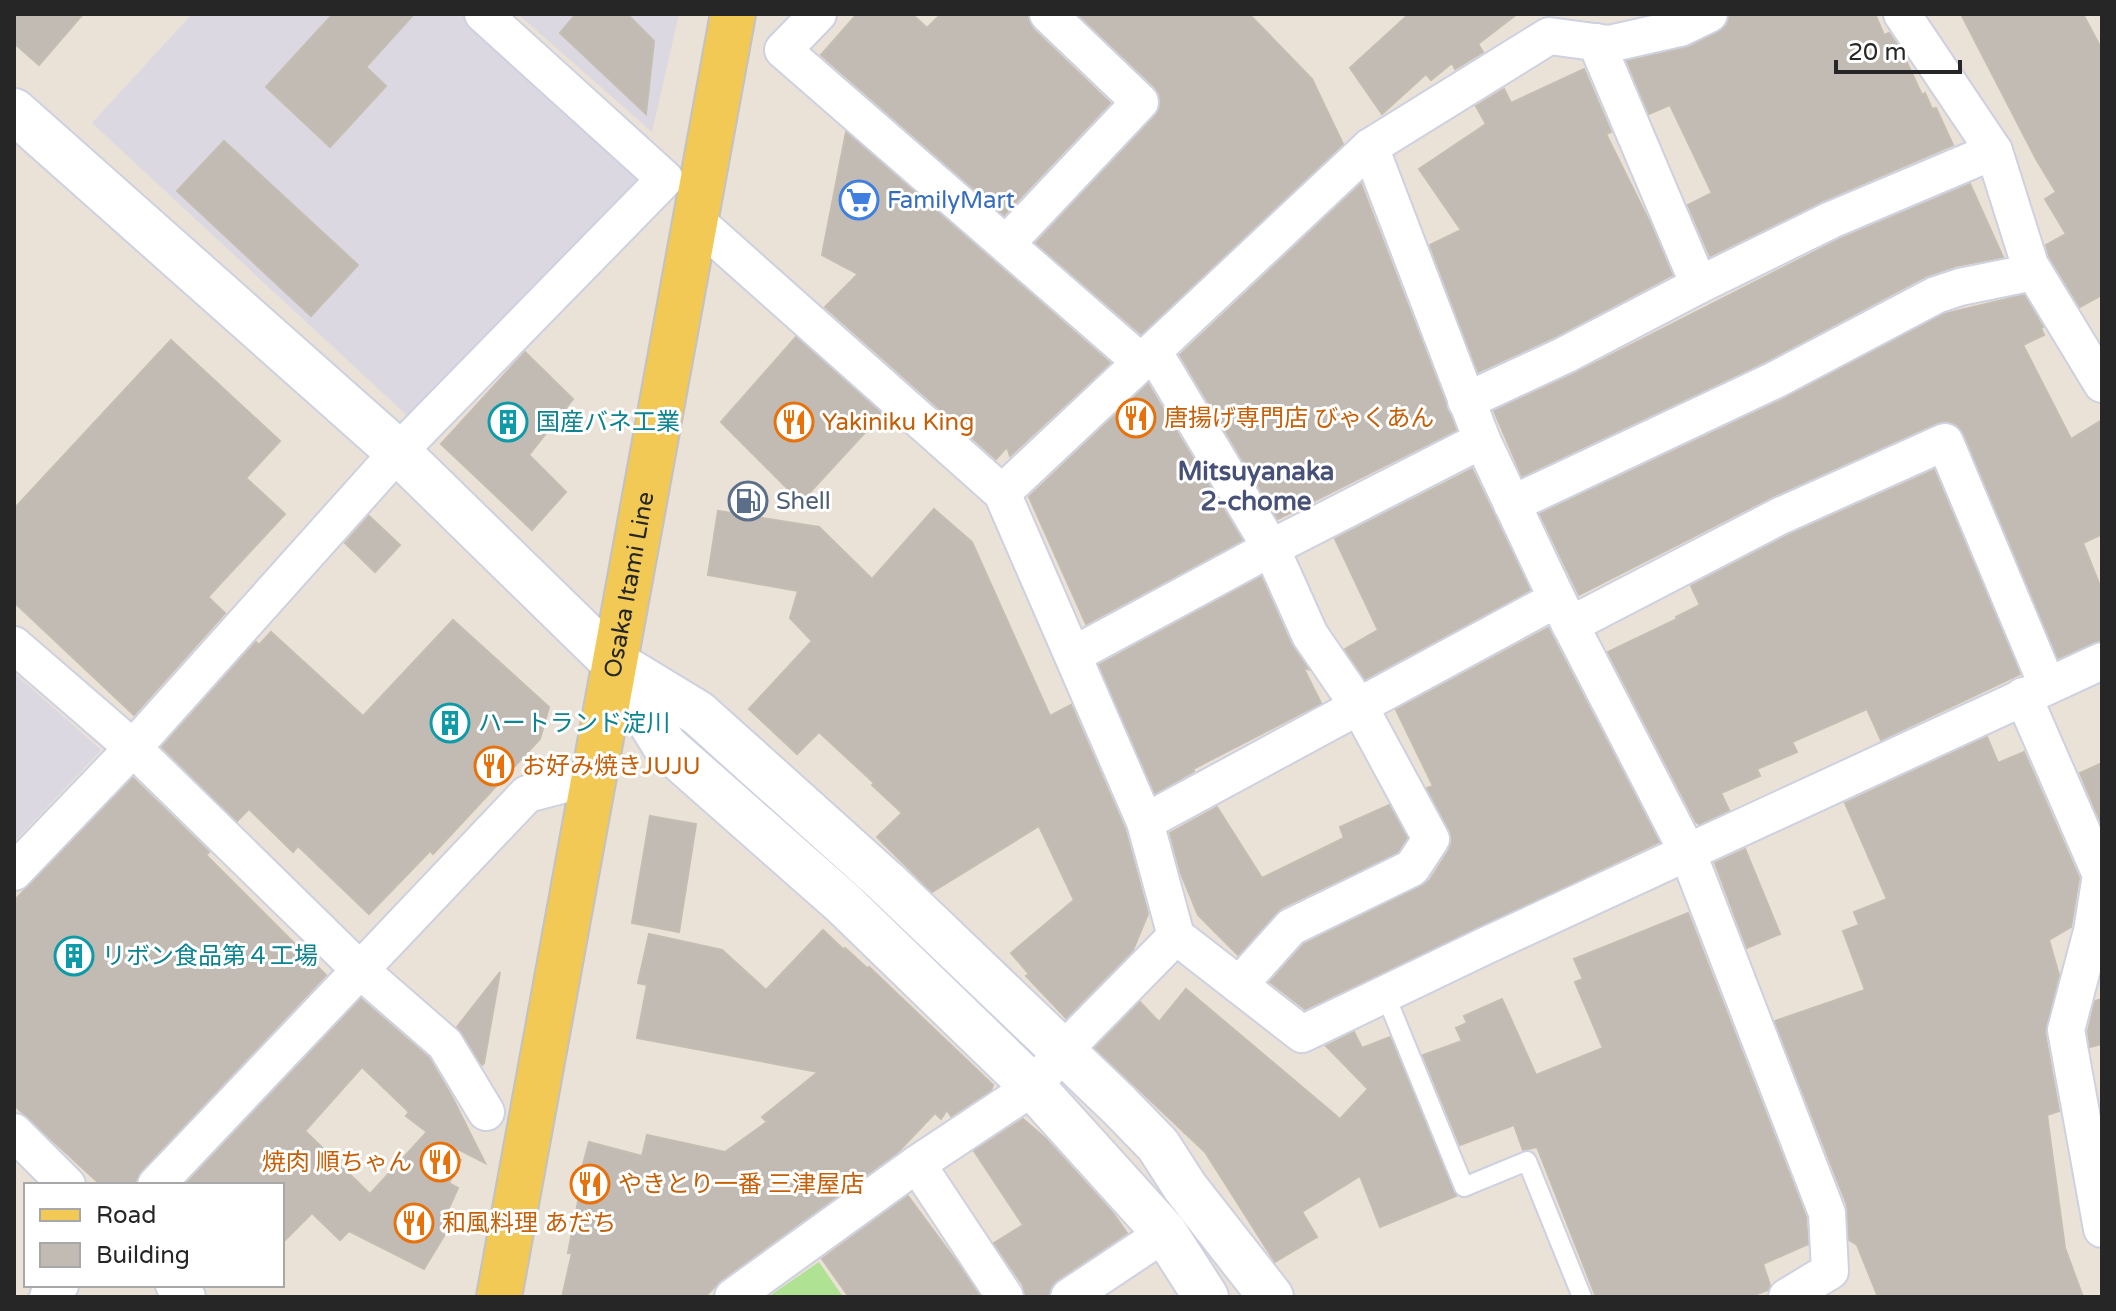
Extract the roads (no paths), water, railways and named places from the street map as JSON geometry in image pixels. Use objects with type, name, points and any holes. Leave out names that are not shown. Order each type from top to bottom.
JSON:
[{"type":"main road","name":"Osaka Itami Line","points":[[499,1297],[733,14]]},
{"type":"street","points":[[14,872],[133,748],[398,452],[665,179],[483,14]]},
{"type":"street","points":[[818,14],[783,50],[1006,244],[1147,357],[1271,548],[1310,635],[1360,708],[1431,839],[1412,868],[1291,927],[1239,985]]},
{"type":"street","points":[[1006,244],[1140,102],[1048,14]]},
{"type":"street","points":[[1002,493],[1370,147],[1548,25],[1609,44],[1680,28],[1709,14]]},
{"type":"street","points":[[1902,14],[1994,151],[2034,272],[2102,384]]},
{"type":"street","points":[[1596,42],[1699,285]]},
{"type":"street","points":[[14,111],[398,452],[613,662],[698,713],[886,882],[1158,1145],[1185,1187],[1271,1297]]},
{"type":"street","points":[[1370,147],[1482,440],[1563,612],[1687,851],[1827,1213],[1830,1271],[1787,1297]]},
{"type":"street","points":[[1466,401],[1565,355],[1831,220],[1994,151]]},
{"type":"street","points":[[694,219],[1002,493],[1145,822],[1176,936],[1302,1034],[1687,851],[2102,661]]},
{"type":"street","points":[[1512,504],[1775,380],[1936,295],[2034,272]]},
{"type":"street","points":[[1073,655],[1271,548],[1482,440]]},
{"type":"street","points":[[1145,822],[1360,708],[1563,612],[1945,442],[2101,875],[2092,931],[2066,1030],[2102,1229]]},
{"type":"street","points":[[14,645],[133,748],[360,970],[445,1044],[486,1112]]},
{"type":"street","points":[[613,662],[665,746],[843,903],[1033,1087],[1165,1233],[1206,1297]]},
{"type":"street","points":[[158,1183],[527,794],[592,777]]},
{"type":"street","points":[[733,1297],[917,1164],[1033,1087],[1062,1052],[1176,936]]},
{"type":"street","points":[[14,1132],[65,1183]]},
{"type":"street","points":[[917,1164],[1005,1297]]},
{"type":"street","points":[[1069,1297],[1165,1233]]},
{"type":"lane","points":[[1385,994],[1464,1187],[1527,1161],[1582,1297]]},
{"type":"place","name":"FamilyMart","points":[[859,200]]},
{"type":"place","name":"唐揚げ専門店 びゃくあん","points":[[1136,418]]},
{"type":"place","name":"国産バネ工業","points":[[508,422]]},
{"type":"place","name":"Yakiniku King","points":[[794,422]]},
{"type":"place","name":"Shell","points":[[748,501]]},
{"type":"place","name":"ハートランド淀川","points":[[450,723]]},
{"type":"place","name":"お好み焼きJUJU","points":[[494,766]]},
{"type":"place","name":"リボン食品第４工場","points":[[74,956]]},
{"type":"place","name":"焼肉 順ちゃん","points":[[440,1162]]},
{"type":"place","name":"やきとり一番 三津屋店","points":[[590,1184]]},
{"type":"place","name":"和風料理 あだち","points":[[414,1223]]},
{"type":"district","name":"Mitsuyanaka 2-chome","points":[[1256,486]]}]
